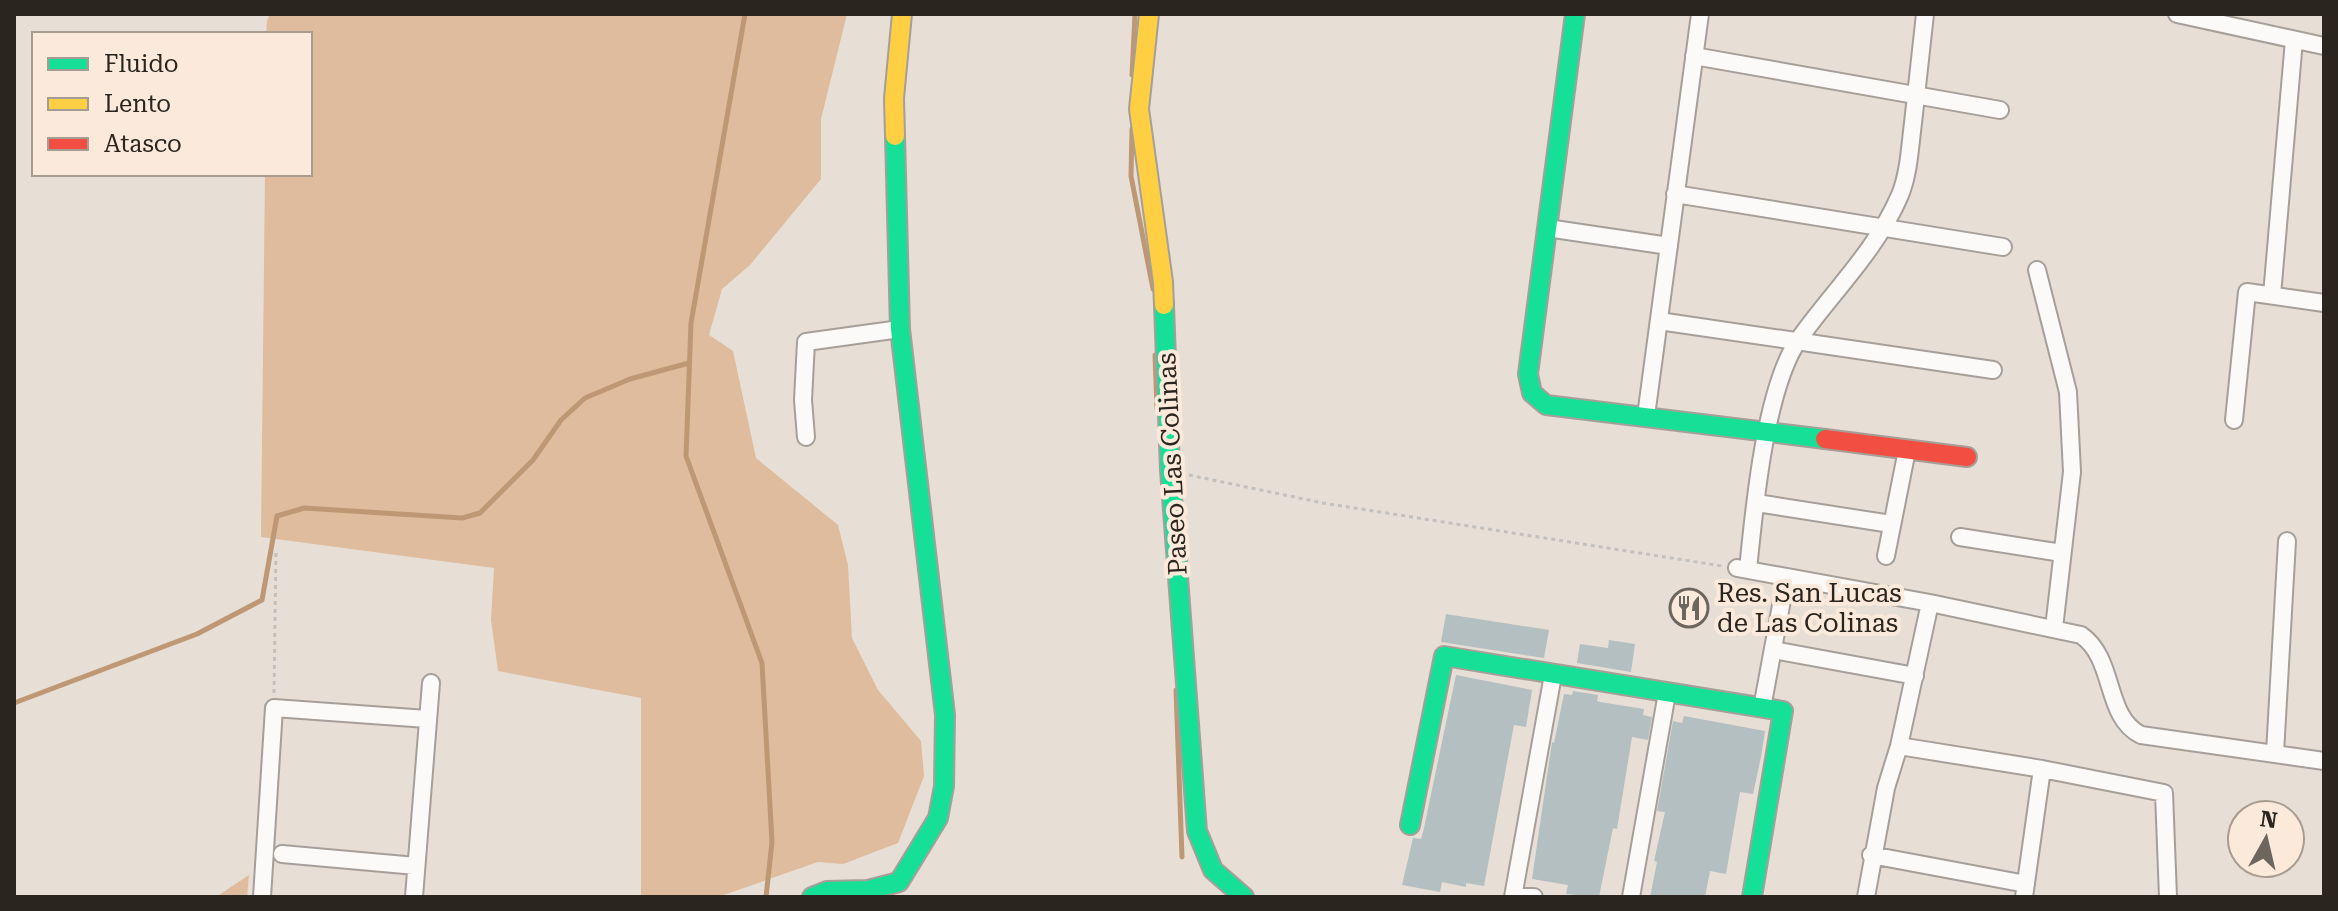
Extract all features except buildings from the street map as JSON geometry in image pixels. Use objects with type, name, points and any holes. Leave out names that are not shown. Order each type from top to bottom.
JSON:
[{"type":"street","points":[[812,897],[827,891],[868,890],[899,882],[938,818],[944,786],[943,701],[900,329],[894,98],[902,14]]},
{"type":"street","name":"Paseo Las Colinas","points":[[1149,14],[1139,109],[1163,282],[1170,470],[1197,831],[1206,862],[1219,879],[1244,897]]},
{"type":"street","points":[[1575,14],[1528,374],[1528,389],[1535,400],[1546,405],[1967,457]]},
{"type":"street","points":[[1646,416],[1700,14]]},
{"type":"street","points":[[1925,14],[1909,156],[1901,191],[1885,227],[1856,269],[1797,341],[1779,379],[1743,569],[1930,603],[2081,635],[2092,642],[2100,655],[2123,721],[2130,730],[2141,735],[2324,761]]},
{"type":"street","points":[[2177,14],[2209,18],[2324,46]]},
{"type":"street","points":[[2272,295],[2294,40]]},
{"type":"street","points":[[1694,56],[2000,110]]},
{"type":"street","points":[[1675,194],[2003,247]]},
{"type":"street","points":[[1547,228],[1669,246]]},
{"type":"street","points":[[2037,270],[2068,392],[2072,472],[2054,628]]},
{"type":"street","points":[[2234,420],[2247,292],[2324,303]]},
{"type":"street","points":[[1659,321],[1993,370]]},
{"type":"street","points":[[806,437],[803,400],[806,342],[900,329]]},
{"type":"street","points":[[1886,556],[1907,450]]},
{"type":"street","points":[[1757,503],[1891,524]]},
{"type":"street","points":[[1960,537],[2062,553]]},
{"type":"street","points":[[2275,753],[2287,541]]},
{"type":"street","points":[[1762,708],[1782,600]]},
{"type":"street","points":[[1866,897],[1871,855],[1899,746],[1930,603]]},
{"type":"street","points":[[1773,650],[1915,676]]},
{"type":"street","points":[[1410,825],[1444,656],[1783,711],[1752,897]]},
{"type":"street","points":[[1513,897],[1553,675]]},
{"type":"street","points":[[414,897],[431,683]]},
{"type":"street","points":[[1631,897],[1667,693]]},
{"type":"street","points":[[262,897],[274,708],[427,719]]},
{"type":"street","points":[[1899,746],[2164,793],[2168,897]]},
{"type":"street","points":[[1871,855],[2025,891],[2042,769]]},
{"type":"street","points":[[282,854],[416,866]]},
{"type":"street","points":[[1521,897],[1534,897]]},
{"type":"path","points":[[1170,470],[1323,503],[1743,569]]},
{"type":"path","points":[[274,708],[276,549]]},
{"type":"shaded area","points":[[270,14],[847,14],[821,119],[821,179],[750,265],[722,289],[709,335],[733,351],[756,458],[838,525],[848,565],[852,638],[878,690],[921,741],[924,776],[898,843],[843,864],[818,862],[718,897],[641,897],[641,698],[498,671],[491,620],[494,568],[261,537],[265,176],[312,176],[312,32],[266,32]]},
{"type":"shaded area","points":[[249,875],[247,897],[216,897]]},
{"type":"waterway","points":[[745,14],[691,323],[686,456],[762,663],[772,842],[766,897]]},
{"type":"waterway","points":[[1132,75],[1135,14]]},
{"type":"waterway","points":[[1132,129],[1131,176],[1153,289]]},
{"type":"waterway","points":[[1155,355],[1157,409]]},
{"type":"waterway","points":[[14,703],[197,634],[262,600],[277,516],[304,508],[462,518],[480,513],[533,460],[561,420],[585,398],[630,379],[689,363]]},
{"type":"waterway","points":[[1176,690],[1182,857]]},
{"type":"traffic: fast","points":[[1575,14],[1528,374],[1532,393],[1546,405],[1825,439]]},
{"type":"traffic: fast","points":[[812,897],[827,891],[868,890],[899,882],[938,818],[944,786],[945,715],[900,329],[895,136]]},
{"type":"traffic: fast","points":[[1164,305],[1170,470],[1197,831],[1213,870],[1244,897]]},
{"type":"traffic: fast","points":[[1410,825],[1444,656],[1783,711],[1752,897]]},
{"type":"traffic: slow","points":[[895,136],[894,98],[902,14]]},
{"type":"traffic: slow","points":[[1149,14],[1139,109],[1164,305]]},
{"type":"traffic: jam","points":[[1825,439],[1967,457]]},
{"type":"place","name":"Res. San Lucas de Las Colinas","points":[[1689,608]]}]
